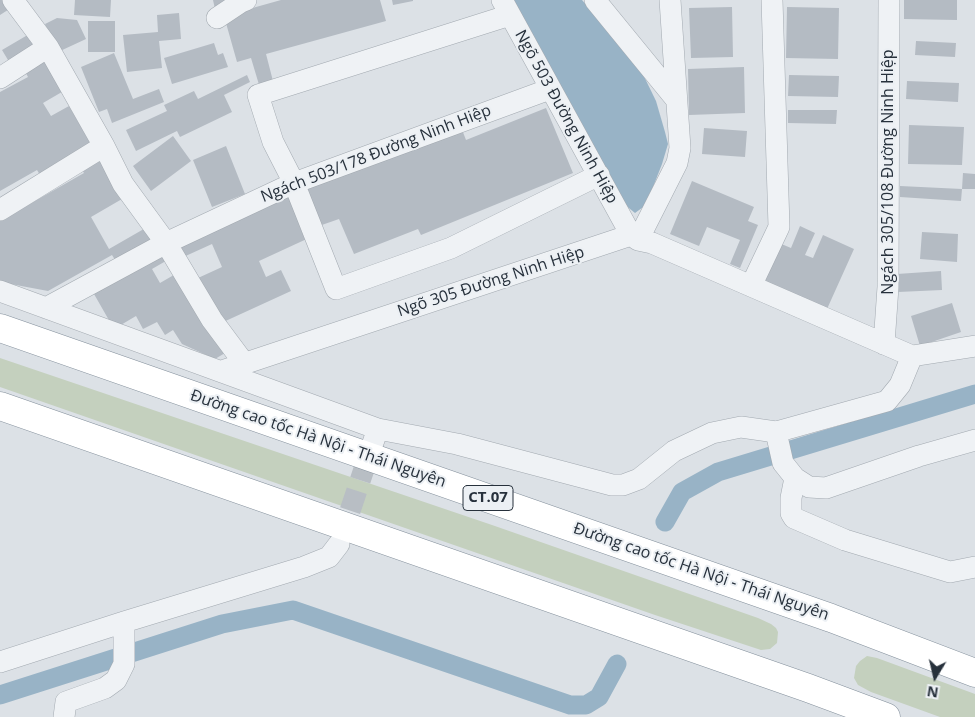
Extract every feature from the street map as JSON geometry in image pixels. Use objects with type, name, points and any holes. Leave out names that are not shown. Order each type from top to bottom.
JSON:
[{"type":"highway","name":"Đường cao tốc Hà Nội - Thái Nguyên","points":[[0,328],[831,618],[975,673]]},
{"type":"highway","points":[[0,406],[808,688],[886,717]]},
{"type":"street","points":[[13,0],[48,47],[104,146],[123,184],[166,243],[212,320],[244,364]]},
{"type":"street","points":[[217,18],[246,0]]},
{"type":"street","points":[[596,0],[675,98]]},
{"type":"street","points":[[670,0],[675,98],[680,148],[677,163],[635,237],[652,242],[912,356],[975,346]]},
{"type":"street","points":[[751,286],[779,227],[772,0]]},
{"type":"street","name":"Ngách 305/108 Đường Ninh Hiệp","points":[[884,344],[888,287],[889,0]]},
{"type":"street","points":[[506,7],[258,95],[273,142],[294,183],[336,289],[451,248],[598,175]]},
{"type":"street","name":"Ngõ 503 Đường Ninh Hiệp","points":[[506,7],[598,175],[635,237]]},
{"type":"street","points":[[0,78],[48,47]]},
{"type":"street","name":"Ngách 503/178 Đường Ninh Hiệp","points":[[46,308],[166,243],[294,183],[550,89]]},
{"type":"street","points":[[0,210],[104,146]]},
{"type":"street","name":"Ngõ 305 Đường Ninh Hiệp","points":[[222,371],[635,237]]},
{"type":"street","points":[[0,291],[378,429],[457,444],[612,485],[623,485],[639,479],[674,451],[712,433],[741,426],[777,436],[887,401],[900,385],[912,356]]},
{"type":"street","points":[[370,451],[378,429]]},
{"type":"street","points":[[777,436],[789,471],[794,518],[845,540],[950,572],[975,566]]},
{"type":"street","points":[[789,471],[809,487],[826,488],[919,456],[975,440]]},
{"type":"street","points":[[0,662],[124,622],[304,568],[329,557],[339,544]]},
{"type":"street","points":[[64,717],[66,702],[105,688],[116,680],[124,664],[124,622]]},
{"type":"green space","points":[[0,358],[492,525],[758,618],[776,628],[778,632],[777,643],[770,649],[761,650],[655,615],[0,387]]},
{"type":"green space","points":[[867,656],[975,694],[975,717],[940,717],[871,692],[858,685],[854,678],[856,666]]},
{"type":"water","points":[[512,0],[582,0],[637,62],[656,101],[668,144],[646,205],[635,213],[619,200]]},
{"type":"building","points":[[0,0],[6,0],[11,8],[0,15]]},
{"type":"building","points":[[75,0],[111,0],[110,17],[74,15]]},
{"type":"building","points":[[213,0],[227,0],[215,9]]},
{"type":"building","points":[[281,0],[380,0],[386,21],[266,54],[274,85],[260,88],[251,58],[237,62],[224,16]]},
{"type":"building","points":[[392,0],[413,0],[413,1],[393,5]]},
{"type":"building","points":[[904,0],[957,0],[957,20],[904,19]]},
{"type":"building","points":[[732,7],[733,57],[691,58],[689,8]]},
{"type":"building","points":[[787,7],[839,8],[838,59],[786,58]]},
{"type":"building","points":[[179,13],[181,39],[159,41],[162,68],[127,72],[123,35],[158,32],[157,15]]},
{"type":"building","points":[[57,18],[77,20],[86,39],[58,52],[45,24]]},
{"type":"building","points":[[88,21],[115,21],[115,52],[88,52]]},
{"type":"building","points":[[31,33],[40,48],[11,65],[2,50]]},
{"type":"building","points":[[916,41],[956,43],[955,57],[915,55]]},
{"type":"building","points":[[214,43],[218,55],[223,53],[228,67],[172,84],[164,58]]},
{"type":"building","points":[[44,49],[67,89],[43,103],[51,116],[69,106],[122,199],[91,217],[109,249],[149,226],[171,258],[152,269],[160,283],[179,272],[225,353],[215,359],[182,344],[173,330],[165,335],[157,322],[143,329],[136,316],[114,329],[86,280],[117,263],[112,255],[48,291],[0,282],[0,221],[84,173],[77,161],[43,180],[37,170],[0,191],[0,92],[28,77],[20,62]]},
{"type":"building","points":[[114,53],[133,99],[159,89],[164,102],[112,123],[107,109],[99,112],[81,67]]},
{"type":"building","points":[[744,67],[745,113],[689,115],[688,69]]},
{"type":"building","points":[[247,75],[250,82],[224,95],[232,112],[180,137],[177,131],[136,151],[126,130],[167,111],[164,105],[194,91],[198,99]]},
{"type":"building","points":[[789,75],[839,76],[838,97],[788,96]]},
{"type":"building","points":[[907,81],[959,83],[958,102],[906,99]]},
{"type":"building","points":[[546,108],[573,173],[421,235],[418,229],[354,254],[339,219],[316,227],[299,186],[459,122],[466,140]]},
{"type":"building","points":[[788,110],[837,110],[836,124],[788,123]]},
{"type":"building","points":[[909,125],[964,127],[962,165],[908,164]]},
{"type":"building","points":[[704,128],[747,131],[745,157],[702,154]]},
{"type":"building","points":[[173,136],[191,161],[151,191],[133,166]]},
{"type":"building","points":[[226,146],[245,194],[212,207],[193,160]]},
{"type":"building","points":[[963,173],[975,174],[975,189],[962,189]]},
{"type":"building","points":[[692,181],[754,207],[748,221],[758,225],[740,268],[730,264],[740,240],[707,227],[699,246],[670,234]]},
{"type":"building","points":[[900,186],[962,189],[961,201],[900,197]]},
{"type":"building","points":[[288,189],[311,237],[259,261],[266,277],[281,270],[291,291],[219,324],[198,278],[222,267],[212,244],[179,259],[171,242]]},
{"type":"building","points":[[800,226],[815,233],[805,255],[813,258],[823,235],[854,249],[827,309],[762,280],[779,243],[791,248]]},
{"type":"building","points":[[922,232],[958,234],[957,262],[920,259]]},
{"type":"building","points":[[941,271],[942,290],[898,292],[897,274]]},
{"type":"building","points":[[952,303],[961,332],[920,346],[911,316]]},
{"type":"waterway","points":[[665,522],[682,492],[718,472],[975,394]]},
{"type":"waterway","points":[[0,695],[222,624],[293,610],[570,705],[586,705],[599,697],[617,664]]},
{"type":"tunnel","points":[[340,541],[370,451]]}]
